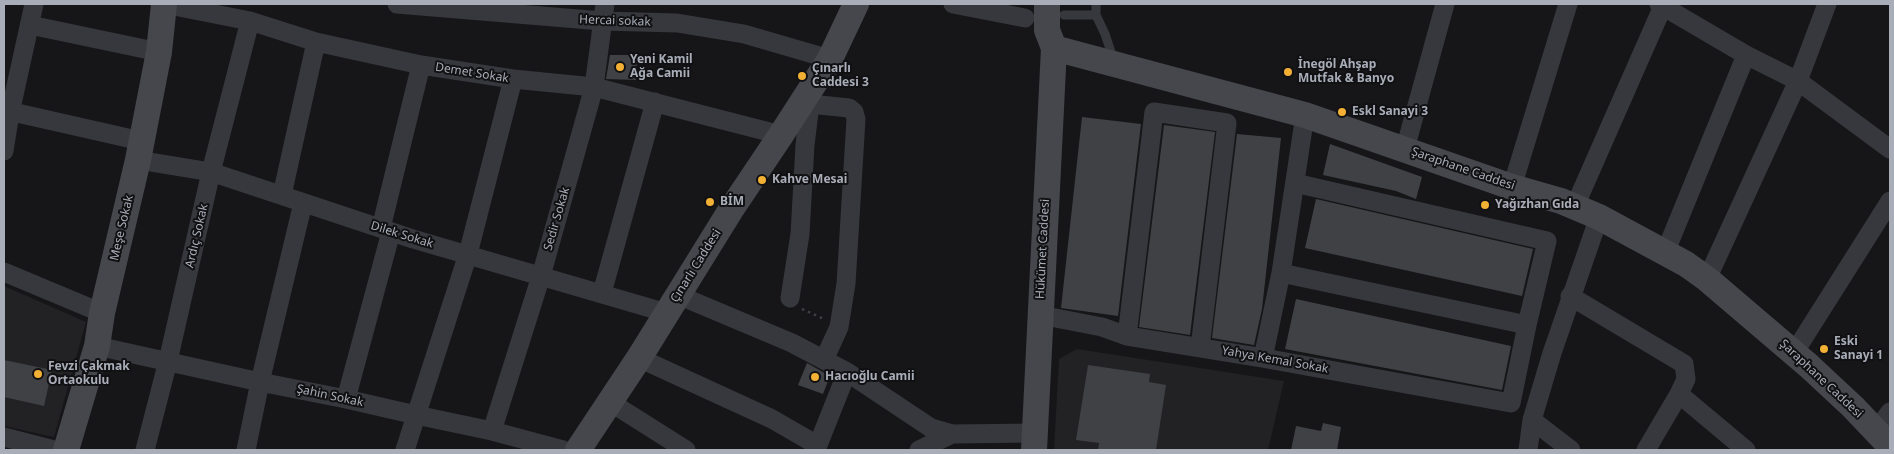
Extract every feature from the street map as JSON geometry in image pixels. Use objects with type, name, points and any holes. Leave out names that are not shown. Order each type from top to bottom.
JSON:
[{"type":"street","points":[[4,151],[7,112],[34,4]]},
{"type":"street","name":"Demet Sokak","points":[[164,4],[250,22],[316,42],[421,65],[513,79],[594,87],[781,135]]},
{"type":"street","name":"Meşe Sokak","points":[[66,450],[97,346],[102,314],[139,151],[159,52],[164,4]]},
{"type":"street","name":"Hercai sokak","points":[[397,4],[603,12],[744,34],[830,59]]},
{"type":"street","name":"Çınarlı Caddesi","points":[[578,450],[639,358],[732,208],[781,135],[808,101],[856,4]]},
{"type":"street","points":[[953,4],[1025,18]]},
{"type":"street","points":[[1405,149],[1445,4]]},
{"type":"street","points":[[1512,187],[1568,4]]},
{"type":"street","points":[[1707,279],[1798,81],[1827,4]]},
{"type":"street","points":[[1575,206],[1661,5],[1746,55],[1798,81],[1890,149]]},
{"type":"street","name":"Hükümet Caddesi","points":[[1034,442],[1054,48],[1062,34],[1058,7]]},
{"type":"street","name":"Sedir Sokak","points":[[492,431],[541,276],[594,87],[603,12]]},
{"type":"street","name":"Ardıç Sokak","points":[[145,450],[168,361],[211,172],[250,22]]},
{"type":"street","points":[[30,25],[159,52]]},
{"type":"street","points":[[282,196],[316,42]]},
{"type":"street","name":"Şaraphane Caddesi","points":[[1054,48],[1305,115],[1512,187],[1575,206],[1599,217],[1686,264],[1707,279],[1794,353],[1884,436]]},
{"type":"street","points":[[1665,253],[1746,55]]},
{"type":"street","points":[[346,399],[386,230],[421,65]]},
{"type":"street","points":[[405,450],[468,254],[513,79]]},
{"type":"street","points":[[790,298],[800,234],[808,101],[849,108],[854,112],[856,119],[846,284],[839,327],[824,360]]},
{"type":"street","points":[[602,293],[655,102]]},
{"type":"street","name":"Dilek Sokak","points":[[7,112],[211,172],[386,230],[541,276],[602,293],[673,304],[792,343],[847,372],[931,428],[952,434]]},
{"type":"street","points":[[1127,336],[1154,112],[1227,122],[1200,348]]},
{"type":"street","points":[[1263,358],[1281,273],[1305,115]]},
{"type":"street","points":[[1281,273],[1526,325],[1547,241],[1295,183]]},
{"type":"street","points":[[1794,353],[1890,201]]},
{"type":"street","points":[[246,450],[260,382],[303,203]]},
{"type":"street","points":[[1528,450],[1532,420],[1570,296],[1599,217]]},
{"type":"street","points":[[4,272],[102,314]]},
{"type":"street","points":[[1570,296],[1684,364],[1686,379],[1646,450]]},
{"type":"street","name":"Yahya Kemal Sokak","points":[[1040,315],[1102,327],[1127,336],[1263,358],[1511,403],[1526,325]]},
{"type":"street","name":"Şahin Sokak","points":[[97,346],[492,431],[563,450]]},
{"type":"street","points":[[639,358],[772,419],[816,448],[847,372]]},
{"type":"street","points":[[1679,394],[1746,450]]},
{"type":"street","points":[[610,402],[686,450]]},
{"type":"street","points":[[1532,420],[1571,450]]},
{"type":"street","points":[[919,450],[952,434],[1034,442]]},
{"type":"street","points":[[4,437],[54,450]]},
{"type":"lane","points":[[1096,4],[1096,16],[1105,34],[1114,64]]},
{"type":"lane","points":[[1058,7],[1096,16]]},
{"type":"path","points":[[790,298],[800,308],[839,327]]},
{"type":"shaded area","name":"Fevzi Çakmak Ortaokulu","points":[[4,286],[86,322],[54,437],[4,426]]},
{"type":"shaded area","points":[[1077,349],[1284,381],[1268,450],[1054,450],[1059,359]]},
{"type":"building","name":"Yeni Kamil Ağa Camii","points":[[610,55],[637,55],[636,80],[606,79]]},
{"type":"building","points":[[1082,117],[1141,124],[1118,316],[1061,308]]},
{"type":"building","points":[[1164,125],[1215,132],[1190,335],[1139,327]]},
{"type":"building","points":[[1237,134],[1281,138],[1262,309],[1254,345],[1212,338]]},
{"type":"building","points":[[1330,144],[1422,177],[1416,199],[1396,191],[1323,175]]},
{"type":"building","points":[[1316,199],[1533,249],[1522,296],[1305,248]]},
{"type":"building","points":[[1296,299],[1511,346],[1502,390],[1285,349]]},
{"type":"building","points":[[4,360],[52,370],[44,406],[4,397]]},
{"type":"building","name":"Hacıoğlu Camii","points":[[807,363],[830,376],[823,394],[798,385]]},
{"type":"building","points":[[1088,365],[1150,374],[1149,382],[1166,385],[1156,450],[1098,450],[1099,443],[1076,440]]},
{"type":"building","points":[[1323,423],[1341,427],[1337,450],[1291,450],[1296,426],[1321,431]]},
{"type":"place","name":"Yeni Kamil Ağa Camii","points":[[620,67]]},
{"type":"place","name":"İnegöl Ahşap Mutfak & Banyo","points":[[1288,72]]},
{"type":"place","name":"Çınarlı Caddesi 3","points":[[802,76]]},
{"type":"place","name":"Eskl Sanayi 3","points":[[1342,112]]},
{"type":"place","name":"Kahve Mesai","points":[[762,180]]},
{"type":"place","name":"BİM","points":[[710,202]]},
{"type":"place","name":"Yağızhan Gıda","points":[[1485,205]]},
{"type":"place","name":"Eski Sanayi 1","points":[[1824,349]]},
{"type":"place","name":"Fevzi Çakmak Ortaokulu","points":[[38,374]]},
{"type":"place","name":"Hacıoğlu Camii","points":[[815,377]]}]
